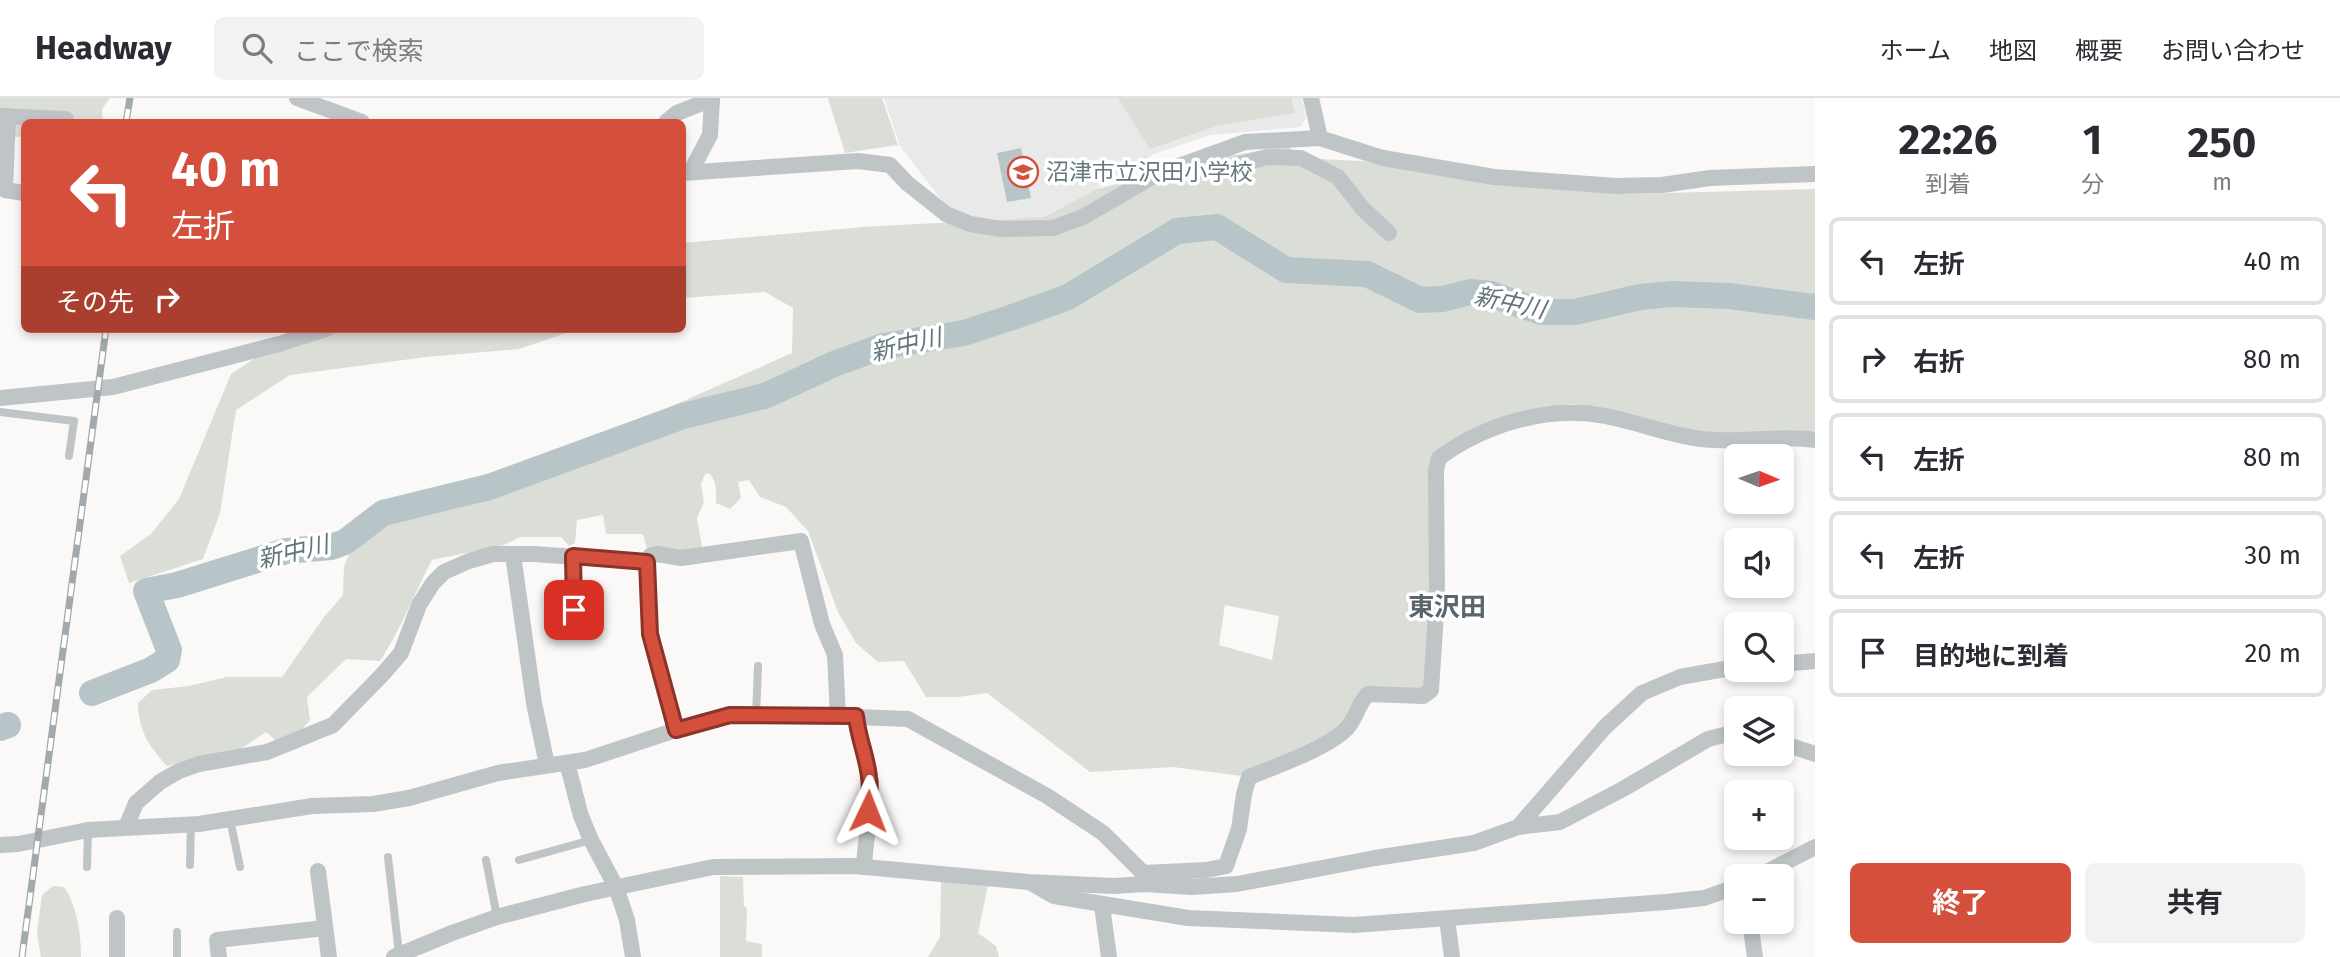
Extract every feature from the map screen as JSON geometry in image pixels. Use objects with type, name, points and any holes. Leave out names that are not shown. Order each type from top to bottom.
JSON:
[{"type":"street","points":[[297,98],[354,119]]},
{"type":"street","points":[[670,119],[677,113],[712,98],[710,135],[687,172]]},
{"type":"street","points":[[1311,98],[1320,138]]},
{"type":"street","points":[[21,193],[5,190],[4,116],[65,119]]},
{"type":"street","points":[[687,172],[858,162],[890,165],[907,183],[946,214],[970,224],[1001,229],[1053,228],[1083,216],[1157,174],[1245,142],[1320,138],[1383,158],[1470,173],[1616,186],[1662,185],[1710,178],[1815,174]]},
{"type":"street","points":[[1157,174],[1222,169],[1267,157],[1301,158],[1338,177],[1363,209],[1389,233]]},
{"type":"street","points":[[0,398],[113,387],[313,333]]},
{"type":"street","points":[[397,956],[497,917],[616,887],[713,867],[864,867],[1028,882],[1114,886],[1226,866],[1239,830],[1249,777],[1294,759],[1339,735],[1349,726],[1368,694],[1423,696],[1431,690],[1437,598],[1436,470],[1439,457],[1453,447],[1535,415],[1566,413],[1604,415],[1677,435],[1714,440],[1795,437],[1815,440]]},
{"type":"street","points":[[676,730],[650,634],[647,562],[650,556],[657,554],[681,558],[801,541],[822,624],[835,655],[838,716]]},
{"type":"street","points":[[126,827],[136,803],[160,782],[179,771],[199,764],[267,752],[333,724],[401,653],[419,605],[433,583],[444,572],[493,554],[573,556],[647,562]]},
{"type":"street","points":[[513,555],[534,703],[547,765]]},
{"type":"street","points":[[1794,663],[1815,661]]},
{"type":"street","points":[[1518,827],[1605,727],[1642,693],[1680,677],[1724,669]]},
{"type":"street","points":[[0,845],[88,830],[191,824],[312,806],[373,804],[397,800],[498,773],[567,763],[730,715],[856,716],[908,719],[1085,819],[1103,833],[1143,879],[1192,887],[1237,884],[1474,843],[1518,827],[1560,822],[1708,739],[1724,735]]},
{"type":"street","points":[[856,716],[858,738],[869,774],[870,789],[864,867]]},
{"type":"street","points":[[1794,747],[1815,754]]},
{"type":"street","points":[[567,763],[573,792],[591,840],[616,887],[627,920],[634,957]]},
{"type":"street","points":[[0,856],[18,844]]},
{"type":"street","points":[[1782,864],[1815,847]]},
{"type":"street","points":[[318,871],[330,957]]},
{"type":"street","points":[[1028,882],[1054,896],[1188,918],[1354,925],[1704,898],[1724,891]]},
{"type":"street","points":[[1102,906],[1109,957]]},
{"type":"street","points":[[117,918],[117,957]]},
{"type":"street","points":[[1447,919],[1452,957]]},
{"type":"street","points":[[219,957],[217,940],[325,928]]},
{"type":"street","points":[[1752,934],[1755,957]]},
{"type":"lane","points":[[0,412],[74,421],[69,457]]},
{"type":"lane","points":[[573,556],[574,610]]},
{"type":"lane","points":[[756,716],[758,666]]},
{"type":"lane","points":[[230,819],[240,867]]},
{"type":"lane","points":[[190,864],[191,824]]},
{"type":"lane","points":[[88,830],[88,867]]},
{"type":"lane","points":[[519,860],[591,840]]},
{"type":"lane","points":[[388,857],[397,956]]},
{"type":"lane","points":[[486,860],[497,917]]},
{"type":"lane","points":[[177,932],[177,957]]},
{"type":"shaded area","points":[[0,98],[110,98],[102,109],[103,119],[21,119],[21,136],[0,136]]},
{"type":"shaded area","points":[[828,98],[882,98],[898,145],[845,153]]},
{"type":"shaded area","name":"沼津市立沢田小学校","points":[[884,98],[1302,98],[1306,118],[1300,127],[1210,135],[1154,154],[1097,189],[1040,218],[961,220],[943,202],[900,146]]},
{"type":"shaded area","points":[[1118,98],[1291,98],[1295,113],[1216,126],[1150,149]]},
{"type":"shaded area","points":[[1288,146],[1301,158],[1361,161],[1627,194],[1815,189],[1815,440],[1714,440],[1574,404],[1538,408],[1435,455],[1431,690],[1370,699],[1350,726],[1249,777],[1173,767],[1090,772],[987,693],[926,697],[904,661],[878,662],[856,643],[838,612],[808,531],[786,507],[760,497],[749,480],[738,482],[741,498],[730,509],[716,503],[715,483],[709,473],[705,474],[701,484],[704,502],[697,518],[702,546],[697,558],[660,549],[647,549],[643,534],[606,534],[603,515],[577,520],[575,543],[569,546],[561,537],[520,537],[504,545],[432,560],[380,661],[346,659],[307,697],[310,720],[299,733],[275,740],[266,732],[235,753],[197,757],[167,766],[146,737],[140,721],[138,703],[152,690],[189,686],[227,677],[282,677],[324,617],[343,595],[344,566],[360,531],[378,511],[418,494],[573,450],[792,353],[793,308],[765,292],[686,298],[686,243],[864,227],[1043,217],[1097,189],[1217,158]],"holes":[[[1225,605],[1279,616],[1272,660],[1219,645]]]},
{"type":"shaded area","points":[[1021,148],[1031,198],[1007,202],[997,153]]},
{"type":"shaded area","points":[[293,333],[566,333],[519,349],[426,357],[290,375],[236,410],[220,513],[203,559],[129,583],[120,556],[151,534],[179,499],[231,374]]},
{"type":"shaded area","points":[[720,876],[743,877],[744,906],[747,908],[746,941],[762,944],[762,957],[720,957]]},
{"type":"shaded area","points":[[941,880],[988,885],[978,933],[996,946],[999,957],[928,957],[940,937]]},
{"type":"shaded area","points":[[53,886],[64,887],[72,902],[79,930],[81,957],[41,957],[37,933],[42,895]]},
{"type":"waterway","name":"新中川","points":[[92,693],[151,670],[167,660],[169,650],[146,591],[177,585],[286,551],[331,547],[345,542],[383,513],[489,487],[683,416],[765,396],[834,364],[883,346],[964,333],[1010,318],[1068,297],[1177,231],[1217,227],[1286,270],[1367,274],[1420,300],[1443,299],[1470,292],[1491,294],[1541,312],[1575,312],[1640,297],[1672,294],[1729,296],[1815,307]]},
{"type":"waterway","name":"新中川","points":[[0,728],[8,725]]},
{"type":"railway","points":[[126,119],[130,98]]},
{"type":"railway","points":[[22,957],[105,333]]},
{"type":"place","name":"沼津市立沢田小学校","points":[[1023,172]]},
{"type":"district","name":"東沢田","points":[[1447,607]]},
{"type":"route","points":[[574,610],[573,556],[647,562],[650,634],[676,730],[730,715],[856,716],[858,738],[869,774],[868,811]]}]
